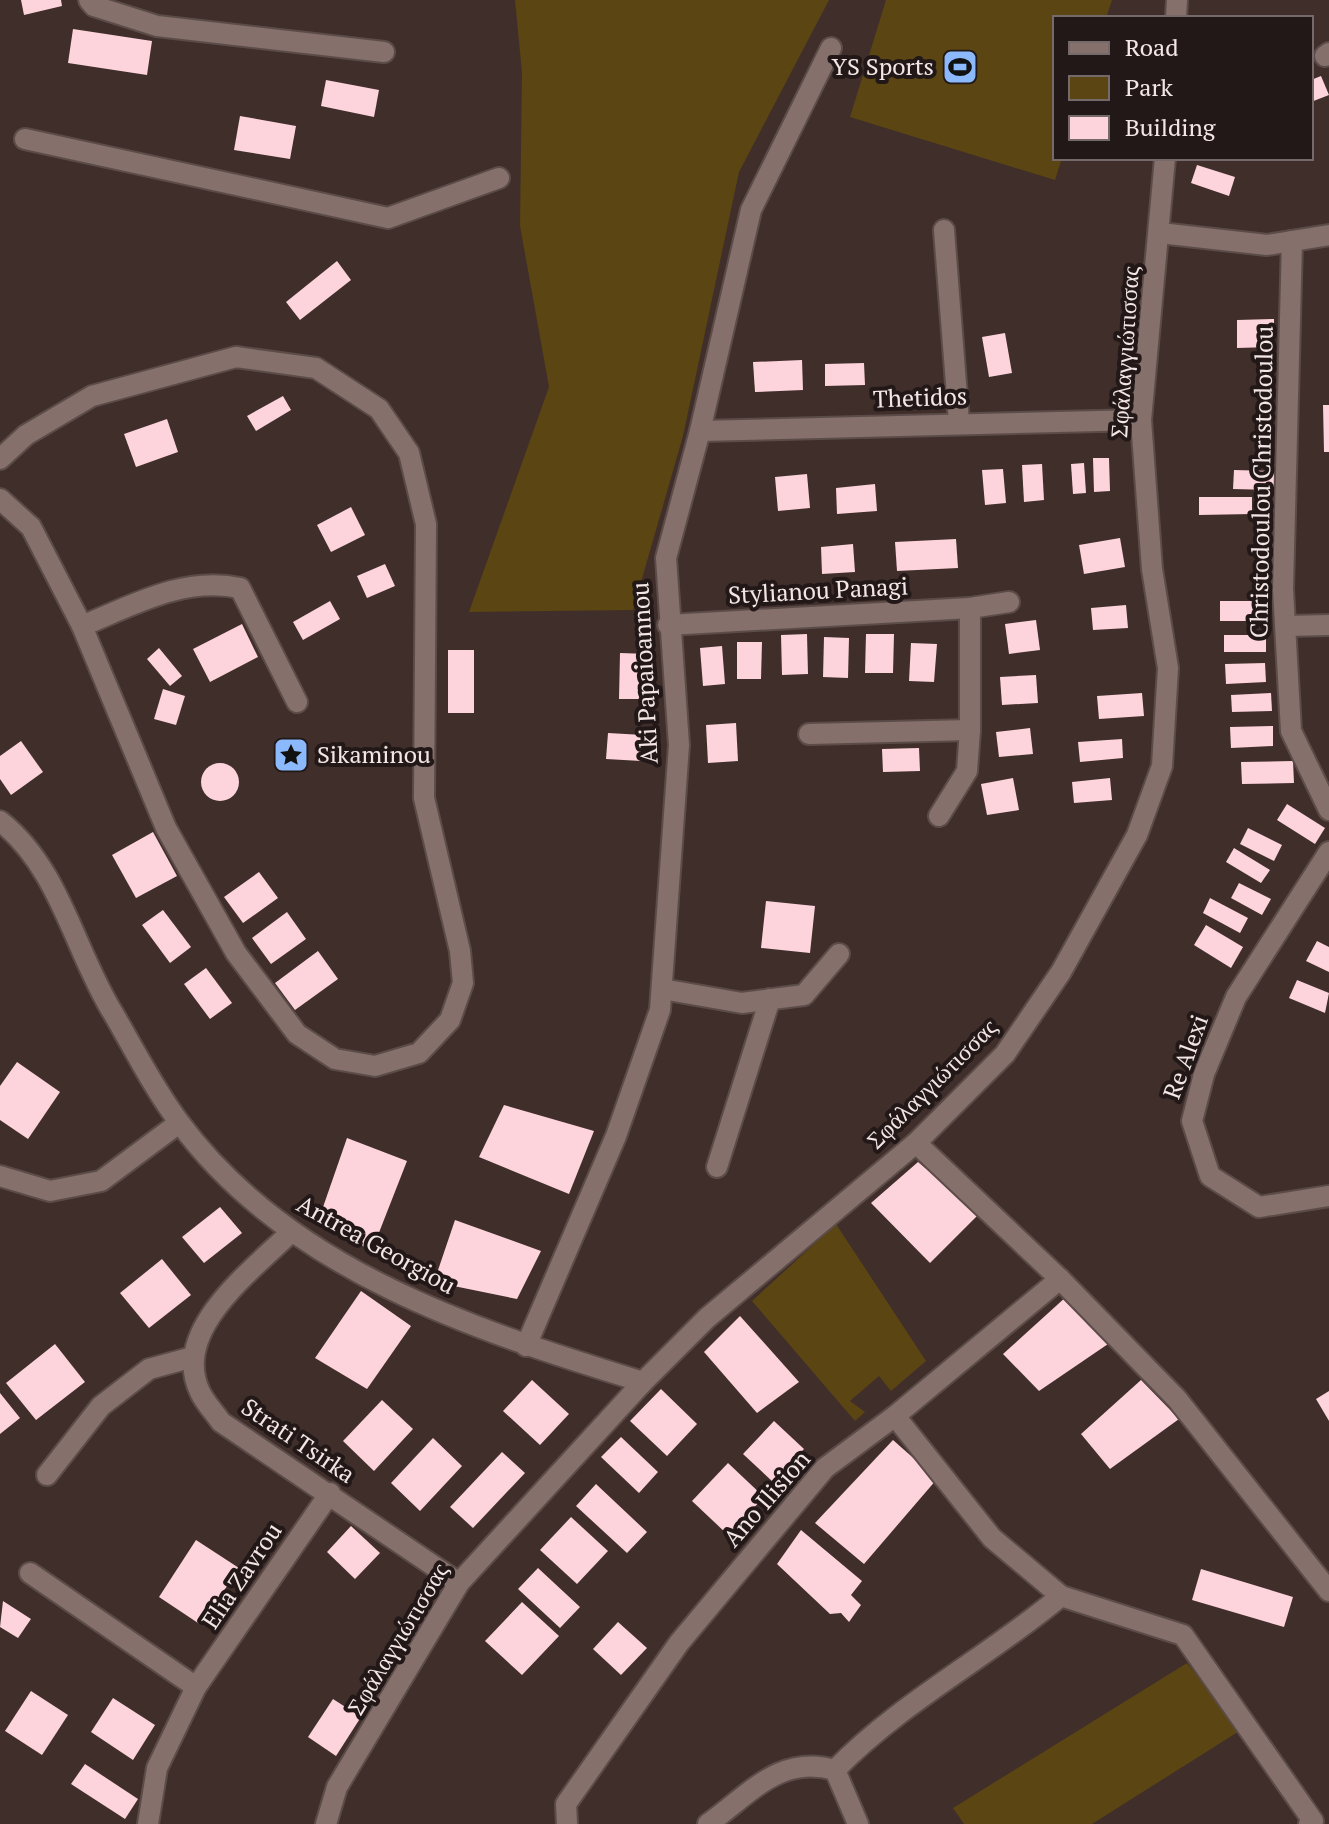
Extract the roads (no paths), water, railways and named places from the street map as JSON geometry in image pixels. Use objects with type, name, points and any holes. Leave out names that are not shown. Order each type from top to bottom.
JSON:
[{"type":"street","points":[[89,0],[94,6],[157,26],[384,52]]},
{"type":"street","name":"Aki Papaioannou","points":[[526,1346],[616,1136],[660,1010],[679,745],[668,625],[666,558],[700,431],[751,210],[831,48]]},
{"type":"street","points":[[25,139],[388,218],[499,178]]},
{"type":"street","name":"Σφάλαγγιώτισσας","points":[[326,1824],[337,1787],[459,1583],[643,1382],[707,1318],[916,1143],[1005,1054],[1061,972],[1137,835],[1162,766],[1168,668],[1152,569],[1141,420],[1165,160]]},
{"type":"street","points":[[944,230],[959,422]]},
{"type":"street","points":[[1160,233],[1267,245],[1329,235]]},
{"type":"street","name":"Christodoulou Christodoulou","points":[[1292,241],[1283,589],[1291,731],[1329,810]]},
{"type":"street","points":[[0,459],[26,435],[92,396],[236,357],[316,368],[379,409],[409,453],[426,524],[424,798],[460,951],[463,983],[450,1020],[419,1053],[375,1066],[348,1062],[335,1059],[297,1034],[236,953],[166,828],[82,626],[31,527],[0,499]]},
{"type":"street","name":"Thetidos","points":[[700,431],[959,422],[1141,420]]},
{"type":"street","points":[[82,626],[173,589],[222,584],[240,588],[297,702]]},
{"type":"street","name":"Stylianou Panagi","points":[[668,625],[970,608],[1009,602]]},
{"type":"street","points":[[939,816],[967,771],[970,608]]},
{"type":"street","points":[[1286,626],[1329,625]]},
{"type":"street","points":[[809,734],[970,730]]},
{"type":"street","name":"Antrea Georgiou","points":[[0,821],[41,864],[101,995],[179,1123],[234,1183],[291,1232],[419,1304],[526,1346],[643,1382]]},
{"type":"street","name":"Re Alexi","points":[[1329,852],[1236,997],[1204,1074],[1192,1121],[1210,1176],[1259,1207],[1329,1196]]},
{"type":"street","points":[[662,989],[742,1003],[804,995],[839,954]]},
{"type":"street","points":[[717,1167],[770,999]]},
{"type":"street","points":[[0,1176],[50,1191],[101,1181],[179,1123]]},
{"type":"street","points":[[916,1143],[1060,1279],[1177,1399],[1329,1591]]},
{"type":"street","points":[[47,1475],[101,1406],[149,1369],[193,1357],[211,1311],[291,1232]]},
{"type":"street","name":"Ano Ilision","points":[[567,1814],[679,1643],[825,1468],[895,1416],[1060,1279]]},
{"type":"street","name":"Strati Tsirka","points":[[193,1357],[199,1391],[221,1422],[459,1583]]},
{"type":"street","points":[[895,1416],[992,1538],[1061,1596],[1183,1635],[1313,1821],[1309,1824]]},
{"type":"street","name":"Elia Zavrou","points":[[148,1824],[157,1768],[196,1687],[330,1493]]},
{"type":"street","points":[[30,1573],[196,1687]]},
{"type":"street","points":[[835,1770],[865,1739],[1012,1638],[1061,1596]]},
{"type":"street","points":[[708,1824],[784,1768],[814,1764],[835,1770]]},
{"type":"street","points":[[835,1770],[858,1824]]},
{"type":"place","name":"YS Sports","points":[[960,67]]},
{"type":"place","name":"Sikaminou","points":[[291,755]]}]
